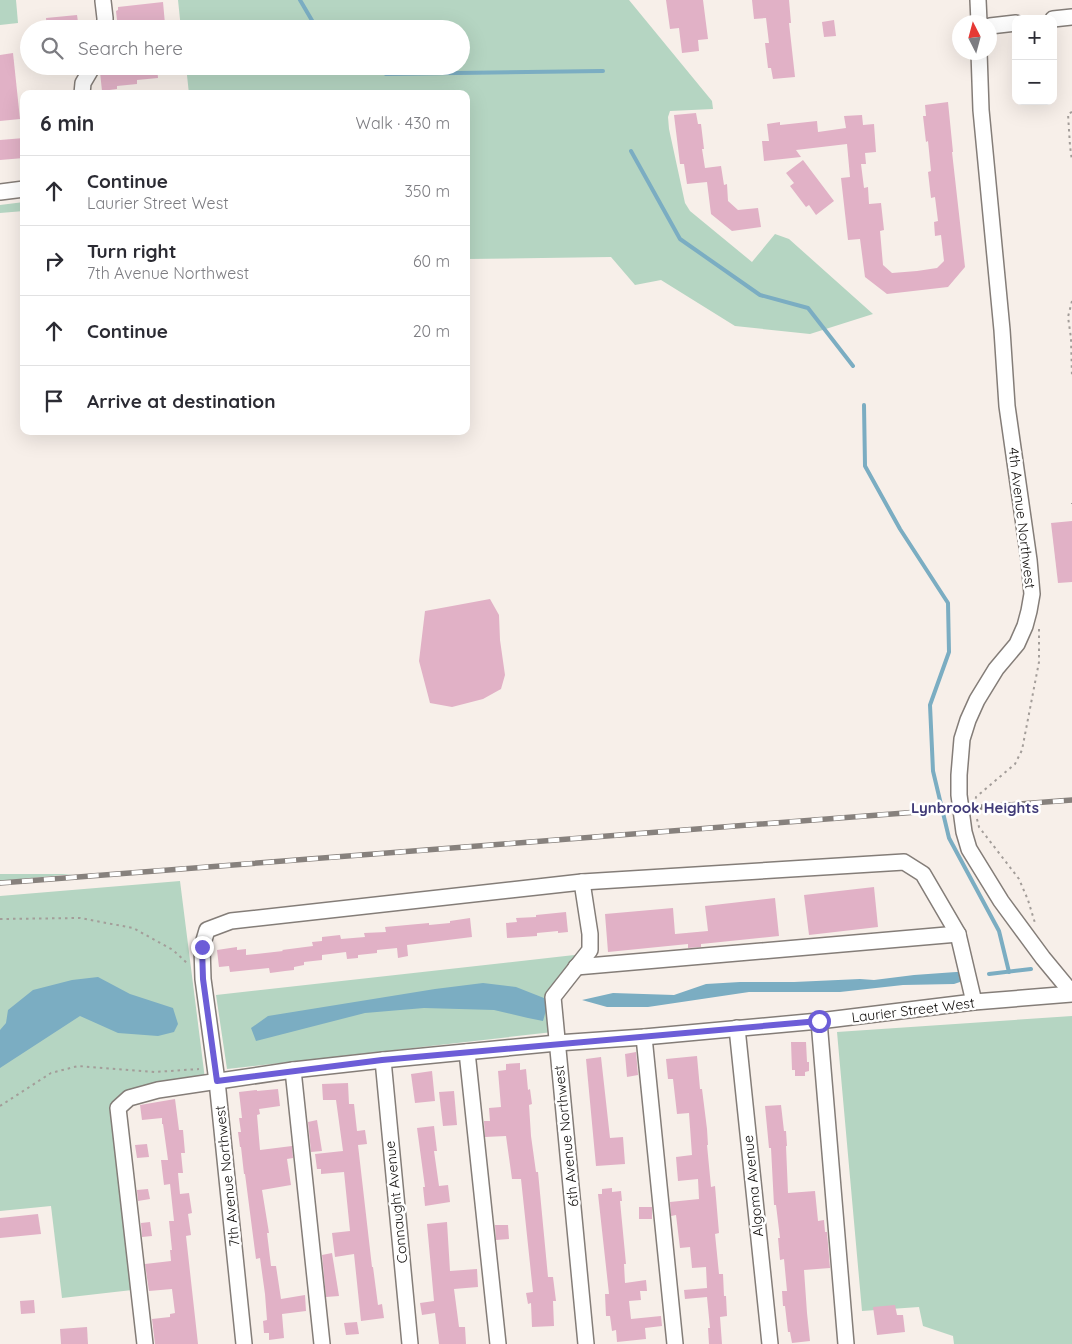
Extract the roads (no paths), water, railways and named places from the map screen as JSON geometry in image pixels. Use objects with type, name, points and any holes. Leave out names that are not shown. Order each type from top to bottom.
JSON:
[{"type":"street","points":[[978,0],[978,15]]},
{"type":"street","points":[[104,1],[105,20]]},
{"type":"street","points":[[1057,19],[1072,17]]},
{"type":"street","points":[[997,25],[1012,23]]},
{"type":"street","name":"4th Avenue Northwest","points":[[979,60],[981,110],[1002,330],[1007,406],[1029,560],[1032,594],[1030,611],[1017,644],[996,670],[977,700],[968,720],[962,739],[959,795],[964,832],[969,849],[1001,901],[1072,994]]},
{"type":"street","points":[[82,90],[83,83],[88,75]]},
{"type":"street","points":[[0,192],[20,190]]},
{"type":"street","points":[[582,882],[904,862],[923,874],[958,934],[974,1002]]},
{"type":"street","name":"6th Avenue Northwest","points":[[582,882],[590,934],[590,950],[553,997],[586,1344]]},
{"type":"street","name":"7th Avenue Northwest","points":[[244,1344],[216,1075],[203,979],[202,947],[207,930],[231,921],[582,882]]},
{"type":"street","points":[[576,968],[958,934]]},
{"type":"street","name":"Laurier Street West","points":[[145,1344],[118,1108],[129,1098],[216,1075],[293,1070],[557,1043],[819,1021],[974,1002],[1072,994]]},
{"type":"street","points":[[819,1021],[846,1344]]},
{"type":"street","name":"Algoma Avenue","points":[[737,1028],[770,1344]]},
{"type":"street","points":[[644,1037],[675,1344]]},
{"type":"street","points":[[467,1052],[498,1344]]},
{"type":"street","name":"Connaught Avenue","points":[[382,1060],[410,1344]]},
{"type":"street","points":[[293,1070],[322,1344]]},
{"type":"water","points":[[962,972],[963,981],[954,984],[903,985],[840,992],[749,992],[648,1007],[607,1007],[582,1000],[613,993],[674,995],[706,984],[874,980]]},
{"type":"water","points":[[98,977],[130,994],[173,1008],[178,1024],[174,1032],[158,1036],[118,1033],[80,1016],[0,1068],[0,1030],[6,1023],[8,1010],[33,990],[72,980]]},
{"type":"water","points":[[483,983],[516,987],[549,1000],[543,1021],[494,1010],[424,1008],[365,1013],[256,1041],[251,1028],[268,1016]]},
{"type":"waterway","points":[[300,0],[312,20]]},
{"type":"waterway","points":[[470,73],[603,71]]},
{"type":"waterway","points":[[631,151],[680,239],[760,295],[808,308],[853,366]]},
{"type":"waterway","points":[[864,405],[865,466],[900,529],[948,603],[949,652],[930,705],[933,771],[949,838],[999,931],[1009,972]]},
{"type":"waterway","points":[[989,974],[1031,969]]},
{"type":"railway","points":[[0,883],[1072,800]]},
{"type":"district","name":"Lynbrook Heights","points":[[975,808]]}]
